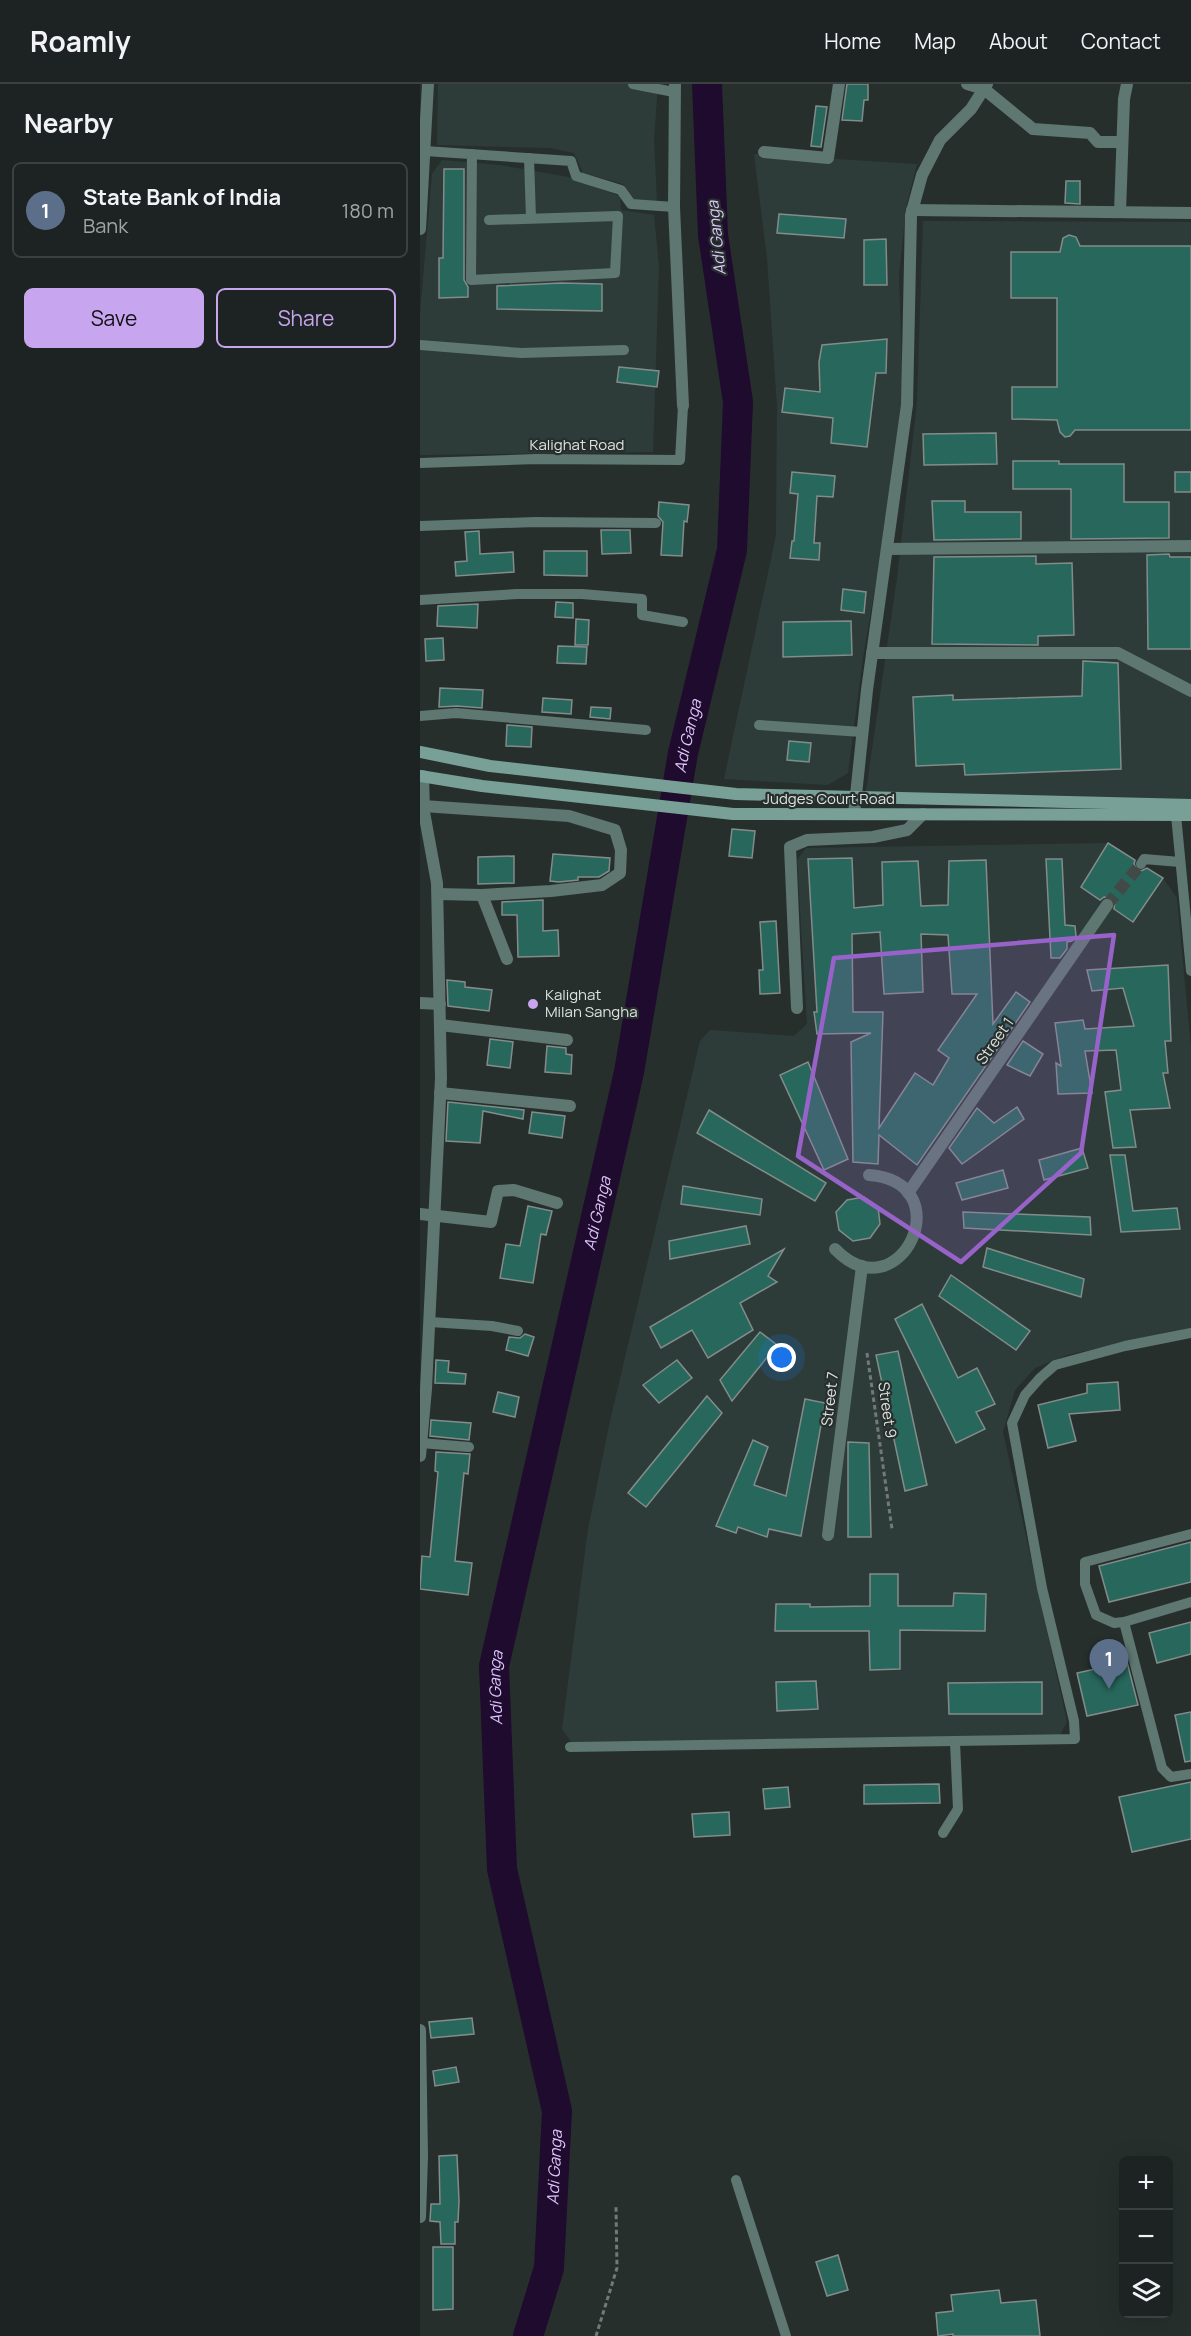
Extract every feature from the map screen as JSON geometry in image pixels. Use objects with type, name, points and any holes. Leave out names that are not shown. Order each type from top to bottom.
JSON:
[{"type":"main road","name":"Judges Court Road","points":[[420,752],[490,766],[736,795],[1191,805]]},
{"type":"main road","name":"Judges Court Road","points":[[422,776],[482,786],[733,814],[1191,815]]},
{"type":"street","points":[[420,229],[428,84]]},
{"type":"street","points":[[764,152],[828,158],[839,84]]},
{"type":"street","points":[[967,84],[986,86],[1033,129],[1090,133],[1098,142],[1122,142]]},
{"type":"street","points":[[1120,212],[1122,142],[1127,84]]},
{"type":"street","points":[[854,814],[872,653],[907,405],[908,272],[912,210],[922,175],[940,140],[971,109],[986,86]]},
{"type":"street","points":[[675,88],[674,207],[683,406]]},
{"type":"street","points":[[912,210],[1191,213]]},
{"type":"street","points":[[887,549],[1191,546]]},
{"type":"street","points":[[872,653],[1118,653],[1191,691]]},
{"type":"street","points":[[421,1450],[424,1351],[430,1322],[426,1273],[436,1215],[440,1093],[438,894],[423,806],[422,776]]},
{"type":"street","points":[[423,806],[569,816],[615,830],[621,850],[620,873],[602,885],[482,895],[438,894]]},
{"type":"street","points":[[797,1008],[790,847],[807,840],[873,837],[907,830],[923,814]]},
{"type":"street","points":[[482,895],[507,959]]},
{"type":"street","name":"Street 1","points":[[908,1193],[1107,905]]},
{"type":"street","points":[[420,1003],[440,1004]]},
{"type":"street","points":[[440,1025],[567,1040]]},
{"type":"street","points":[[440,1093],[570,1106]]},
{"type":"street","points":[[835,1249],[852,1262],[862,1266],[884,1265],[903,1254],[910,1245],[917,1224],[917,1213],[908,1193],[891,1180],[869,1175]]},
{"type":"street","points":[[420,1214],[491,1222],[498,1191],[514,1190],[557,1203]]},
{"type":"street","name":"Street 7","points":[[828,1535],[862,1266]]},
{"type":"street","points":[[420,2030],[422,2144],[420,2217]]},
{"type":"lane","points":[[633,84],[675,88]]},
{"type":"lane","points":[[425,151],[571,161],[576,176],[621,190],[631,204],[674,207]]},
{"type":"lane","points":[[472,154],[471,280],[615,273],[618,216],[489,220]]},
{"type":"lane","points":[[528,158],[531,218]]},
{"type":"lane","points":[[420,345],[521,353],[624,350]]},
{"type":"lane","name":"Kalighat Road","points":[[420,463],[536,459],[680,460],[683,406]]},
{"type":"lane","points":[[420,526],[535,522],[656,523]]},
{"type":"lane","points":[[420,600],[517,594],[582,594],[642,599],[642,615],[683,622]]},
{"type":"lane","points":[[420,716],[456,713],[646,730]]},
{"type":"lane","points":[[759,725],[862,732]]},
{"type":"lane","points":[[1176,815],[1191,971]]},
{"type":"lane","points":[[1141,864],[1144,859],[1180,862]]},
{"type":"lane","points":[[430,1322],[492,1326],[518,1331]]},
{"type":"lane","points":[[570,1747],[1075,1739],[1074,1721],[1042,1588],[1012,1423],[1025,1395],[1056,1365],[1125,1346],[1191,1333]]},
{"type":"lane","points":[[421,1450],[468,1447]]},
{"type":"lane","points":[[1191,1534],[1085,1562],[1085,1584],[1096,1616],[1114,1623],[1191,1602]]},
{"type":"lane","points":[[1124,1622],[1162,1768],[1172,1777],[1191,1774]]},
{"type":"lane","points":[[943,1833],[958,1809],[955,1742]]},
{"type":"lane","points":[[736,2180],[786,2336]]},
{"type":"path","name":"Street 9","points":[[865,1342],[892,1529]]},
{"type":"path","points":[[596,2336],[617,2268],[616,2206]]},
{"type":"highlighted area","points":[[1114,935],[1081,1153],[961,1262],[798,1156],[834,958]]},
{"type":"shaded area","points":[[438,84],[658,84],[654,139],[657,202],[635,201],[623,184],[583,173],[574,153],[550,148],[437,145]]},
{"type":"shaded area","points":[[754,154],[917,164],[906,207],[899,275],[903,405],[863,658],[848,773],[828,785],[724,779],[776,535],[777,406],[767,258]]},
{"type":"shaded area","points":[[442,160],[500,165],[569,177],[620,196],[621,210],[654,215],[659,266],[653,452],[420,455],[420,314],[432,174]]},
{"type":"shaded area","points":[[923,221],[1191,222],[1191,802],[910,799],[866,791],[897,578],[917,402]]},
{"type":"shaded area","points":[[1108,843],[1163,878],[1177,898],[1191,1048],[1191,1328],[1067,1355],[1035,1368],[1015,1390],[1003,1432],[1067,1722],[1060,1735],[571,1742],[562,1729],[588,1529],[610,1421],[700,1041],[710,1030],[794,1036],[807,1024],[797,860],[806,848]]},
{"type":"building","points":[[847,84],[868,84],[868,100],[864,100],[862,121],[842,120]]},
{"type":"building","points":[[816,106],[827,107],[821,147],[811,146]]},
{"type":"building","points":[[444,169],[464,169],[464,280],[468,287],[468,297],[439,298],[439,258],[443,258]]},
{"type":"building","points":[[1066,181],[1080,181],[1080,204],[1065,203]]},
{"type":"building","points":[[779,214],[846,219],[844,238],[777,233]]},
{"type":"building","points":[[1069,235],[1076,237],[1080,246],[1191,246],[1191,430],[1075,430],[1070,436],[1065,437],[1060,432],[1057,420],[1012,419],[1012,387],[1057,387],[1057,298],[1011,298],[1011,252],[1060,252],[1063,238]]},
{"type":"building","points":[[886,239],[887,285],[864,285],[864,240]]},
{"type":"building","points":[[602,284],[602,311],[497,309],[497,286]]},
{"type":"building","points":[[887,339],[886,373],[876,373],[867,447],[831,443],[833,418],[782,412],[785,388],[820,392],[819,362],[822,345]]},
{"type":"building","points":[[619,367],[659,371],[657,387],[617,382]]},
{"type":"building","points":[[996,433],[997,464],[924,465],[923,434]]},
{"type":"building","points":[[1013,461],[1124,464],[1124,502],[1169,502],[1169,538],[1071,539],[1071,489],[1013,489]]},
{"type":"building","points":[[792,472],[835,476],[833,497],[817,496],[814,543],[820,543],[819,560],[790,558],[792,541],[794,541],[798,494],[790,493]]},
{"type":"building","points":[[1175,472],[1191,472],[1191,492],[1175,492]]},
{"type":"building","points":[[932,501],[965,501],[965,512],[1021,512],[1021,539],[934,540]]},
{"type":"building","points":[[659,502],[689,505],[687,522],[684,521],[682,556],[661,555],[663,522],[658,516]]},
{"type":"building","points":[[601,530],[630,530],[631,553],[602,554]]},
{"type":"building","points":[[479,531],[480,554],[513,552],[514,572],[456,576],[455,562],[467,561],[465,532]]},
{"type":"building","points":[[544,551],[587,551],[587,576],[544,575]]},
{"type":"building","points":[[1169,554],[1170,557],[1191,557],[1191,649],[1148,649],[1147,555]]},
{"type":"building","points":[[1036,556],[1036,564],[1072,563],[1074,635],[1038,636],[1038,645],[932,644],[934,557]]},
{"type":"building","points":[[843,589],[866,592],[864,613],[841,610]]},
{"type":"building","points":[[556,602],[573,603],[573,618],[555,617]]},
{"type":"building","points":[[478,604],[477,628],[437,626],[438,606]]},
{"type":"building","points":[[576,619],[589,620],[588,645],[575,645]]},
{"type":"building","points":[[851,621],[852,655],[783,657],[783,622]]},
{"type":"building","points":[[443,638],[444,660],[426,661],[425,639]]},
{"type":"building","points":[[558,646],[587,647],[586,664],[557,663]]},
{"type":"building","points":[[1083,661],[1118,663],[1121,769],[965,775],[964,764],[916,766],[913,697],[953,695],[953,700],[1082,696]]},
{"type":"building","points":[[440,688],[483,690],[482,708],[439,707]]},
{"type":"building","points":[[543,698],[572,700],[571,714],[542,712]]},
{"type":"building","points":[[591,707],[611,708],[610,719],[590,717]]},
{"type":"building","points":[[507,725],[532,727],[531,747],[506,746]]},
{"type":"building","points":[[789,741],[811,743],[809,762],[787,760]]},
{"type":"building","points":[[732,829],[755,831],[752,858],[729,856]]},
{"type":"building","points":[[1108,843],[1135,860],[1137,870],[1147,868],[1163,878],[1133,922],[1114,909],[1115,902],[1111,898],[1104,897],[1100,900],[1081,887]]},
{"type":"building","points":[[553,854],[610,858],[609,871],[599,877],[550,881]]},
{"type":"building","points":[[514,856],[514,883],[478,884],[478,857]]},
{"type":"building","points":[[852,858],[854,908],[883,905],[882,862],[918,861],[921,906],[948,905],[949,861],[986,860],[993,1024],[1016,992],[1030,1002],[917,1165],[879,1135],[878,1164],[853,1162],[851,1042],[871,1033],[817,1034],[814,1012],[817,1012],[808,859]],"holes":[[[880,932],[884,994],[923,992],[921,934],[948,935],[952,994],[977,994],[938,1050],[949,1058],[933,1085],[915,1073],[879,1128],[883,1012],[853,1012],[852,934]]]},
{"type":"building","points":[[1046,859],[1062,859],[1065,925],[1075,926],[1076,936],[1072,941],[1067,942],[1067,949],[1060,958],[1051,958]]},
{"type":"building","points":[[543,900],[543,931],[558,930],[559,956],[518,957],[517,915],[502,915],[502,902]]},
{"type":"building","points":[[776,921],[780,993],[760,994],[759,970],[763,970],[760,922]]},
{"type":"building","points":[[1168,965],[1171,1041],[1165,1041],[1168,1073],[1163,1073],[1170,1108],[1130,1110],[1136,1147],[1113,1148],[1105,1092],[1121,1090],[1116,1050],[1085,1051],[1092,1093],[1058,1094],[1056,1063],[1061,1066],[1055,1023],[1083,1020],[1085,1029],[1134,1026],[1123,988],[1092,991],[1087,970]]},
{"type":"building","points":[[447,980],[465,982],[465,987],[492,990],[489,1011],[448,1006]]},
{"type":"building","points":[[490,1039],[513,1042],[510,1068],[487,1065]]},
{"type":"building","points":[[1023,1041],[1043,1054],[1030,1076],[1007,1065]]},
{"type":"building","points":[[547,1046],[566,1048],[566,1054],[572,1055],[571,1074],[545,1072]]},
{"type":"building","points":[[808,1062],[848,1159],[824,1170],[780,1075]]},
{"type":"building","points":[[448,1102],[524,1110],[523,1119],[483,1111],[480,1143],[446,1141]]},
{"type":"building","points":[[1017,1107],[1024,1119],[962,1164],[949,1148],[977,1108],[994,1123]]},
{"type":"building","points":[[709,1110],[826,1183],[815,1201],[697,1133]]},
{"type":"building","points":[[532,1112],[565,1116],[562,1138],[529,1133]]},
{"type":"building","points":[[1082,1148],[1088,1168],[1044,1180],[1039,1160]]},
{"type":"building","points":[[1110,1155],[1125,1155],[1133,1211],[1177,1208],[1180,1229],[1121,1232]]},
{"type":"building","points":[[1003,1170],[1008,1188],[962,1200],[956,1183]]},
{"type":"building","points":[[683,1186],[762,1199],[760,1215],[681,1204]]},
{"type":"building","points":[[864,1197],[878,1207],[880,1224],[870,1238],[853,1241],[839,1230],[836,1212],[847,1200]]},
{"type":"building","points":[[528,1206],[552,1211],[546,1235],[541,1234],[533,1283],[500,1278],[506,1244],[520,1246]]},
{"type":"building","points":[[963,1212],[1090,1217],[1091,1235],[964,1228]]},
{"type":"building","points":[[746,1226],[750,1244],[670,1259],[669,1241]]},
{"type":"building","points":[[987,1248],[1084,1279],[1081,1297],[983,1267]]},
{"type":"building","points":[[784,1249],[768,1276],[777,1282],[740,1303],[753,1330],[708,1358],[692,1330],[661,1348],[650,1327]]},
{"type":"building","points":[[951,1275],[1030,1331],[1016,1350],[939,1296]]},
{"type":"building","points":[[922,1304],[958,1378],[977,1368],[995,1404],[976,1412],[985,1429],[956,1443],[895,1319]]},
{"type":"building","points":[[760,1332],[777,1345],[732,1401],[720,1380]]},
{"type":"building","points":[[525,1334],[534,1337],[528,1356],[506,1350],[509,1337],[520,1338]]},
{"type":"building","points":[[898,1351],[927,1485],[905,1491],[876,1355]]},
{"type":"building","points":[[436,1360],[449,1361],[448,1372],[466,1374],[465,1384],[435,1383]]},
{"type":"building","points":[[677,1360],[692,1378],[659,1403],[643,1385]]},
{"type":"building","points":[[1118,1382],[1120,1410],[1069,1414],[1076,1441],[1048,1448],[1038,1405],[1087,1393],[1087,1384]]},
{"type":"building","points":[[498,1392],[519,1397],[515,1417],[493,1412]]},
{"type":"building","points":[[707,1396],[722,1413],[646,1507],[628,1493]]},
{"type":"building","points":[[805,1399],[825,1403],[801,1536],[769,1529],[767,1537],[738,1527],[736,1533],[716,1526],[753,1440],[768,1447],[754,1485],[786,1496]]},
{"type":"building","points":[[431,1420],[471,1423],[469,1440],[430,1436]]},
{"type":"building","points":[[848,1442],[869,1443],[871,1537],[848,1537]]},
{"type":"building","points":[[436,1452],[470,1454],[468,1474],[464,1473],[455,1561],[472,1563],[468,1595],[420,1589],[422,1556],[430,1557],[438,1472],[435,1471]]},
{"type":"building","points":[[1191,1542],[1191,1582],[1109,1602],[1099,1566]]},
{"type":"building","points":[[870,1574],[898,1574],[898,1606],[953,1606],[954,1593],[986,1594],[985,1631],[900,1630],[900,1669],[870,1670],[869,1631],[775,1631],[776,1604],[810,1604],[810,1607],[870,1606]]},
{"type":"building","points":[[1191,1622],[1191,1654],[1157,1663],[1149,1633]]},
{"type":"building","points":[[1127,1662],[1138,1705],[1087,1716],[1077,1673]]},
{"type":"building","points":[[816,1681],[818,1709],[777,1711],[776,1682]]},
{"type":"building","points":[[1042,1682],[1042,1714],[949,1714],[948,1683]]},
{"type":"building","points":[[1191,1712],[1191,1761],[1185,1762],[1175,1715]]},
{"type":"building","points":[[1191,1782],[1191,1839],[1132,1852],[1119,1797]]},
{"type":"building","points":[[939,1784],[940,1803],[864,1804],[864,1785]]},
{"type":"building","points":[[788,1787],[790,1807],[765,1809],[763,1789]]},
{"type":"building","points":[[729,1812],[730,1835],[694,1837],[692,1814]]},
{"type":"building","points":[[472,2018],[474,2034],[431,2038],[429,2022]]},
{"type":"building","points":[[456,2067],[459,2082],[435,2086],[433,2071]]},
{"type":"building","points":[[457,2155],[459,2201],[458,2222],[455,2222],[455,2244],[441,2244],[440,2222],[430,2221],[431,2204],[440,2204],[439,2156]]},
{"type":"building","points":[[433,2247],[453,2247],[453,2309],[433,2310]]},
{"type":"building","points":[[838,2255],[848,2290],[827,2296],[816,2262]]},
{"type":"building","points":[[999,2290],[1001,2303],[1036,2300],[1040,2336],[953,2336],[953,2334],[938,2336],[936,2313],[953,2311],[951,2295]]},
{"type":"waterway","name":"Adi Ganga","points":[[528,2336],[549,2268],[557,2111],[502,1869],[494,1666],[629,1072],[683,753],[732,550],[738,402],[713,235],[707,84]]},
{"type":"tunnel","points":[[1107,905],[1141,864]]},
{"type":"place","name":"Kalighat Milan Sangha","points":[[533,1004]]},
{"type":"place","name":"State Bank of India","points":[[1109,1689]]}]
